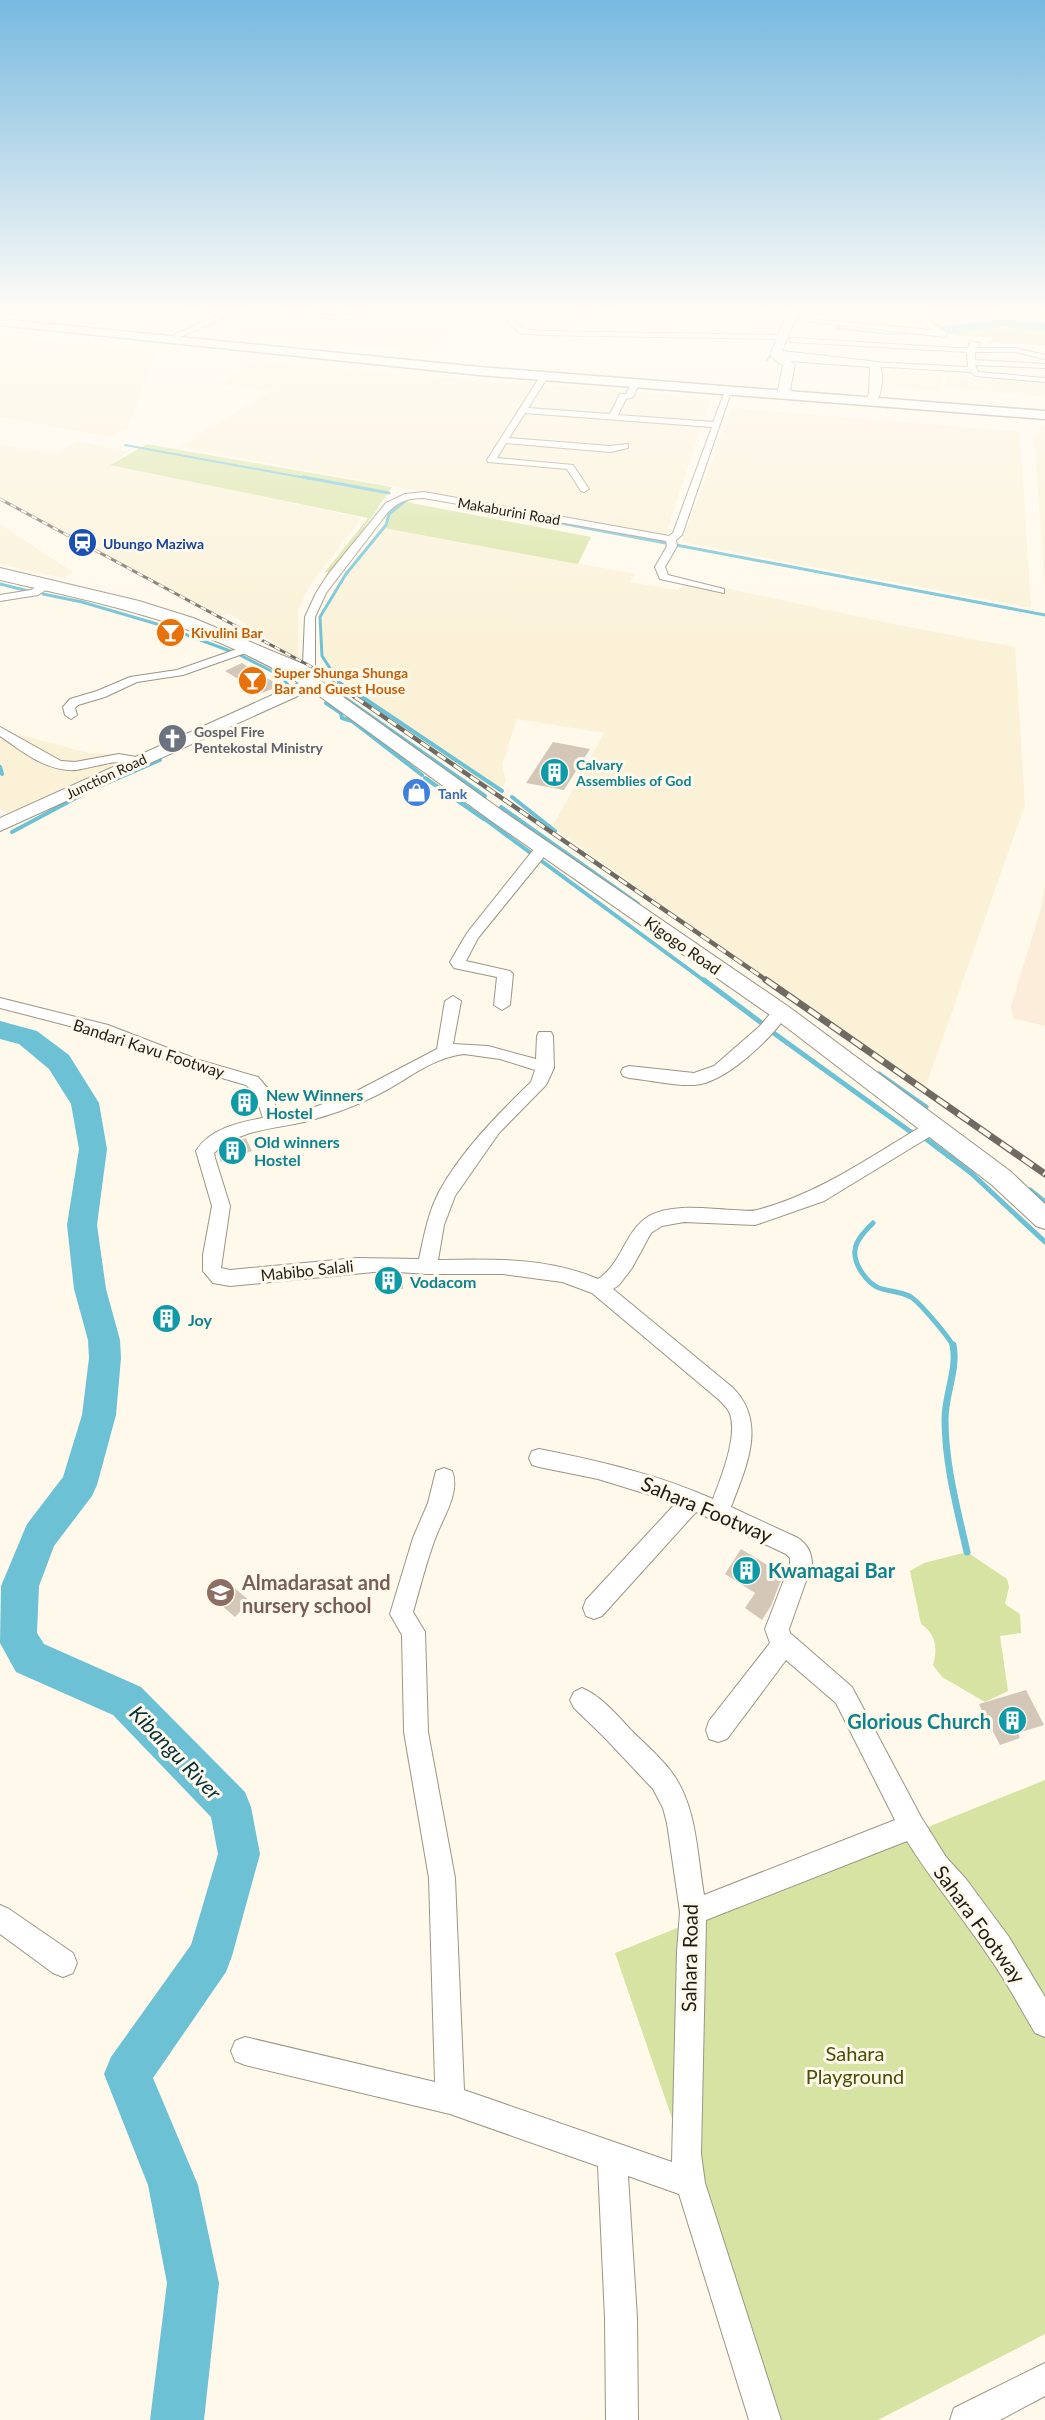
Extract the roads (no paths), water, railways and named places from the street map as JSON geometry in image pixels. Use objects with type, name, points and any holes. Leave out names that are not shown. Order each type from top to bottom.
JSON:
[{"type":"main road","name":"Kigogo Road","points":[[0,576],[45,589],[115,603],[197,628],[305,681],[373,725],[435,772],[781,1012],[1001,1178],[1045,1219]]},
{"type":"main road","name":"Junction Road","points":[[3,819],[138,761],[305,681]]},
{"type":"street","points":[[516,420],[491,460],[570,467],[584,489]]},
{"type":"street","points":[[651,420],[717,425]]},
{"type":"street","points":[[719,420],[677,536],[671,539],[672,546],[660,567],[661,574],[672,580],[720,591]]},
{"type":"street","points":[[503,440],[610,448],[625,446]]},
{"type":"street","name":"Makaburini Road","points":[[305,681],[310,617],[321,593],[376,523],[382,511],[397,499],[411,495],[427,496],[671,539]]},
{"type":"street","points":[[0,571],[135,603],[189,620],[305,681]]},
{"type":"street","points":[[0,581],[45,589]]},
{"type":"street","points":[[0,598],[45,589]]},
{"type":"street","points":[[71,715],[69,707],[74,702],[101,694],[134,679],[179,673],[242,650]]},
{"type":"street","points":[[0,731],[62,766],[82,765],[118,757],[138,761]]},
{"type":"street","points":[[502,1005],[505,974],[469,968],[459,965],[458,962],[472,936],[543,847]]},
{"type":"street","points":[[444,1052],[453,1001]]},
{"type":"street","name":"Bandari Kavu Footway","points":[[0,1003],[102,1029],[193,1064],[252,1082],[262,1091],[273,1122]]},
{"type":"street","points":[[629,1072],[695,1079],[720,1070],[766,1029],[781,1012]]},
{"type":"street","points":[[427,1267],[435,1225],[447,1194],[493,1129],[538,1085],[546,1068],[544,1036]]},
{"type":"street","name":"Mabibo Salali","points":[[546,1068],[476,1050],[462,1049],[444,1052],[354,1100],[312,1114],[236,1131],[215,1142],[205,1151],[221,1203],[219,1232],[210,1263],[212,1271],[220,1278],[230,1278],[334,1266],[378,1264],[427,1267],[521,1267],[573,1276],[599,1288],[725,1393],[739,1410],[742,1418],[738,1451],[719,1512]]},
{"type":"street","points":[[599,1288],[612,1280],[625,1263],[645,1228],[657,1220],[684,1215],[755,1218],[818,1196],[933,1127]]},
{"type":"street","name":"Sahara Footway","points":[[539,1458],[639,1480],[693,1500],[795,1547],[802,1556],[801,1564],[777,1629],[780,1640],[844,1695],[912,1826],[937,1866],[957,1888],[999,1947],[1045,2023]]},
{"type":"street","points":[[444,1478],[439,1503],[424,1538],[401,1614],[413,1632],[416,1732],[442,1878],[450,2100]]},
{"type":"street","points":[[594,1608],[693,1500]]},
{"type":"street","points":[[718,1730],[784,1644]]},
{"type":"street","name":"Sahara Road","points":[[582,1700],[649,1765],[669,1792],[680,1823],[693,1912],[690,1952],[686,2154],[690,2182],[765,2420]]},
{"type":"street","points":[[693,1912],[912,1826]]},
{"type":"street","points":[[0,1918],[63,1963]]},
{"type":"street","points":[[245,2051],[450,2100],[690,2182]]},
{"type":"street","points":[[612,2155],[621,2318],[622,2420]]},
{"type":"street","points":[[966,2420],[1045,2379]]},
{"type":"waterway","points":[[125,445],[311,479]]},
{"type":"waterway","points":[[303,477],[389,493]]},
{"type":"waterway","points":[[364,699],[339,682],[322,656],[320,617],[346,574],[386,525],[389,514],[410,497]]},
{"type":"waterway","points":[[513,514],[1045,615]]},
{"type":"waterway","points":[[0,584],[32,592]]},
{"type":"waterway","points":[[43,594],[82,602],[157,624]]},
{"type":"waterway","points":[[163,626],[230,651]]},
{"type":"waterway","points":[[240,655],[281,676],[292,690],[289,691]]},
{"type":"waterway","points":[[329,687],[346,699]]},
{"type":"waterway","points":[[343,697],[485,796]]},
{"type":"waterway","points":[[362,697],[502,791]]},
{"type":"waterway","points":[[326,703],[341,713],[342,718],[352,721],[422,775]]},
{"type":"waterway","points":[[100,786],[160,760]]},
{"type":"waterway","points":[[0,767],[2,774]]},
{"type":"waterway","points":[[425,778],[484,819]]},
{"type":"waterway","points":[[12,832],[85,793]]},
{"type":"waterway","points":[[512,797],[555,831]]},
{"type":"waterway","points":[[501,807],[638,904]]},
{"type":"waterway","points":[[486,820],[706,982]]},
{"type":"waterway","points":[[704,980],[767,1027]]},
{"type":"waterway","name":"Kibangu River","points":[[0,1030],[28,1037],[59,1062],[85,1103],[93,1149],[82,1225],[90,1289],[104,1340],[105,1358],[99,1415],[79,1485],[40,1536],[20,1586],[17,1638],[30,1658],[127,1701],[230,1807],[239,1854],[210,1956],[128,2074],[173,2185],[193,2283],[177,2420]]},
{"type":"waterway","points":[[775,1034],[915,1135]]},
{"type":"waterway","points":[[879,1074],[926,1107]]},
{"type":"waterway","points":[[926,1139],[971,1173],[1045,1242]]},
{"type":"waterway","points":[[1030,1190],[1045,1202]]},
{"type":"waterway","points":[[873,1223],[856,1246],[856,1261],[862,1272],[874,1286],[911,1297],[934,1320],[953,1346]]},
{"type":"waterway","points":[[953,1345],[954,1363],[945,1419],[947,1453],[967,1552]]},
{"type":"railway","points":[[0,499],[310,666],[357,699]]},
{"type":"railway","points":[[355,697],[769,982]]},
{"type":"railway","points":[[766,980],[1045,1174]]},
{"type":"place","name":"Ubungo Maziwa","points":[[82,543]]},
{"type":"place","name":"Kivulini Bar","points":[[170,632]]},
{"type":"place","name":"Super Shunga Shunga Bar and Guest House","points":[[253,680]]},
{"type":"place","name":"Gospel Fire Pentekostal Ministry","points":[[173,739]]},
{"type":"place","name":"Calvary Assemblies of God","points":[[555,772]]},
{"type":"place","name":"Tank","points":[[417,793]]},
{"type":"place","name":"New Winners Hostel","points":[[245,1103]]},
{"type":"place","name":"Old winners Hostel","points":[[233,1150]]},
{"type":"place","name":"Vodacom","points":[[389,1281]]},
{"type":"place","name":"Joy","points":[[167,1319]]},
{"type":"place","name":"Kwamagai Bar","points":[[747,1570]]},
{"type":"place","name":"Almadarasat and nursery school","points":[[221,1593]]},
{"type":"place","name":"Glorious Church","points":[[1012,1721]]},
{"type":"park label","name":"Sahara Playground","points":[[855,2064]]}]
